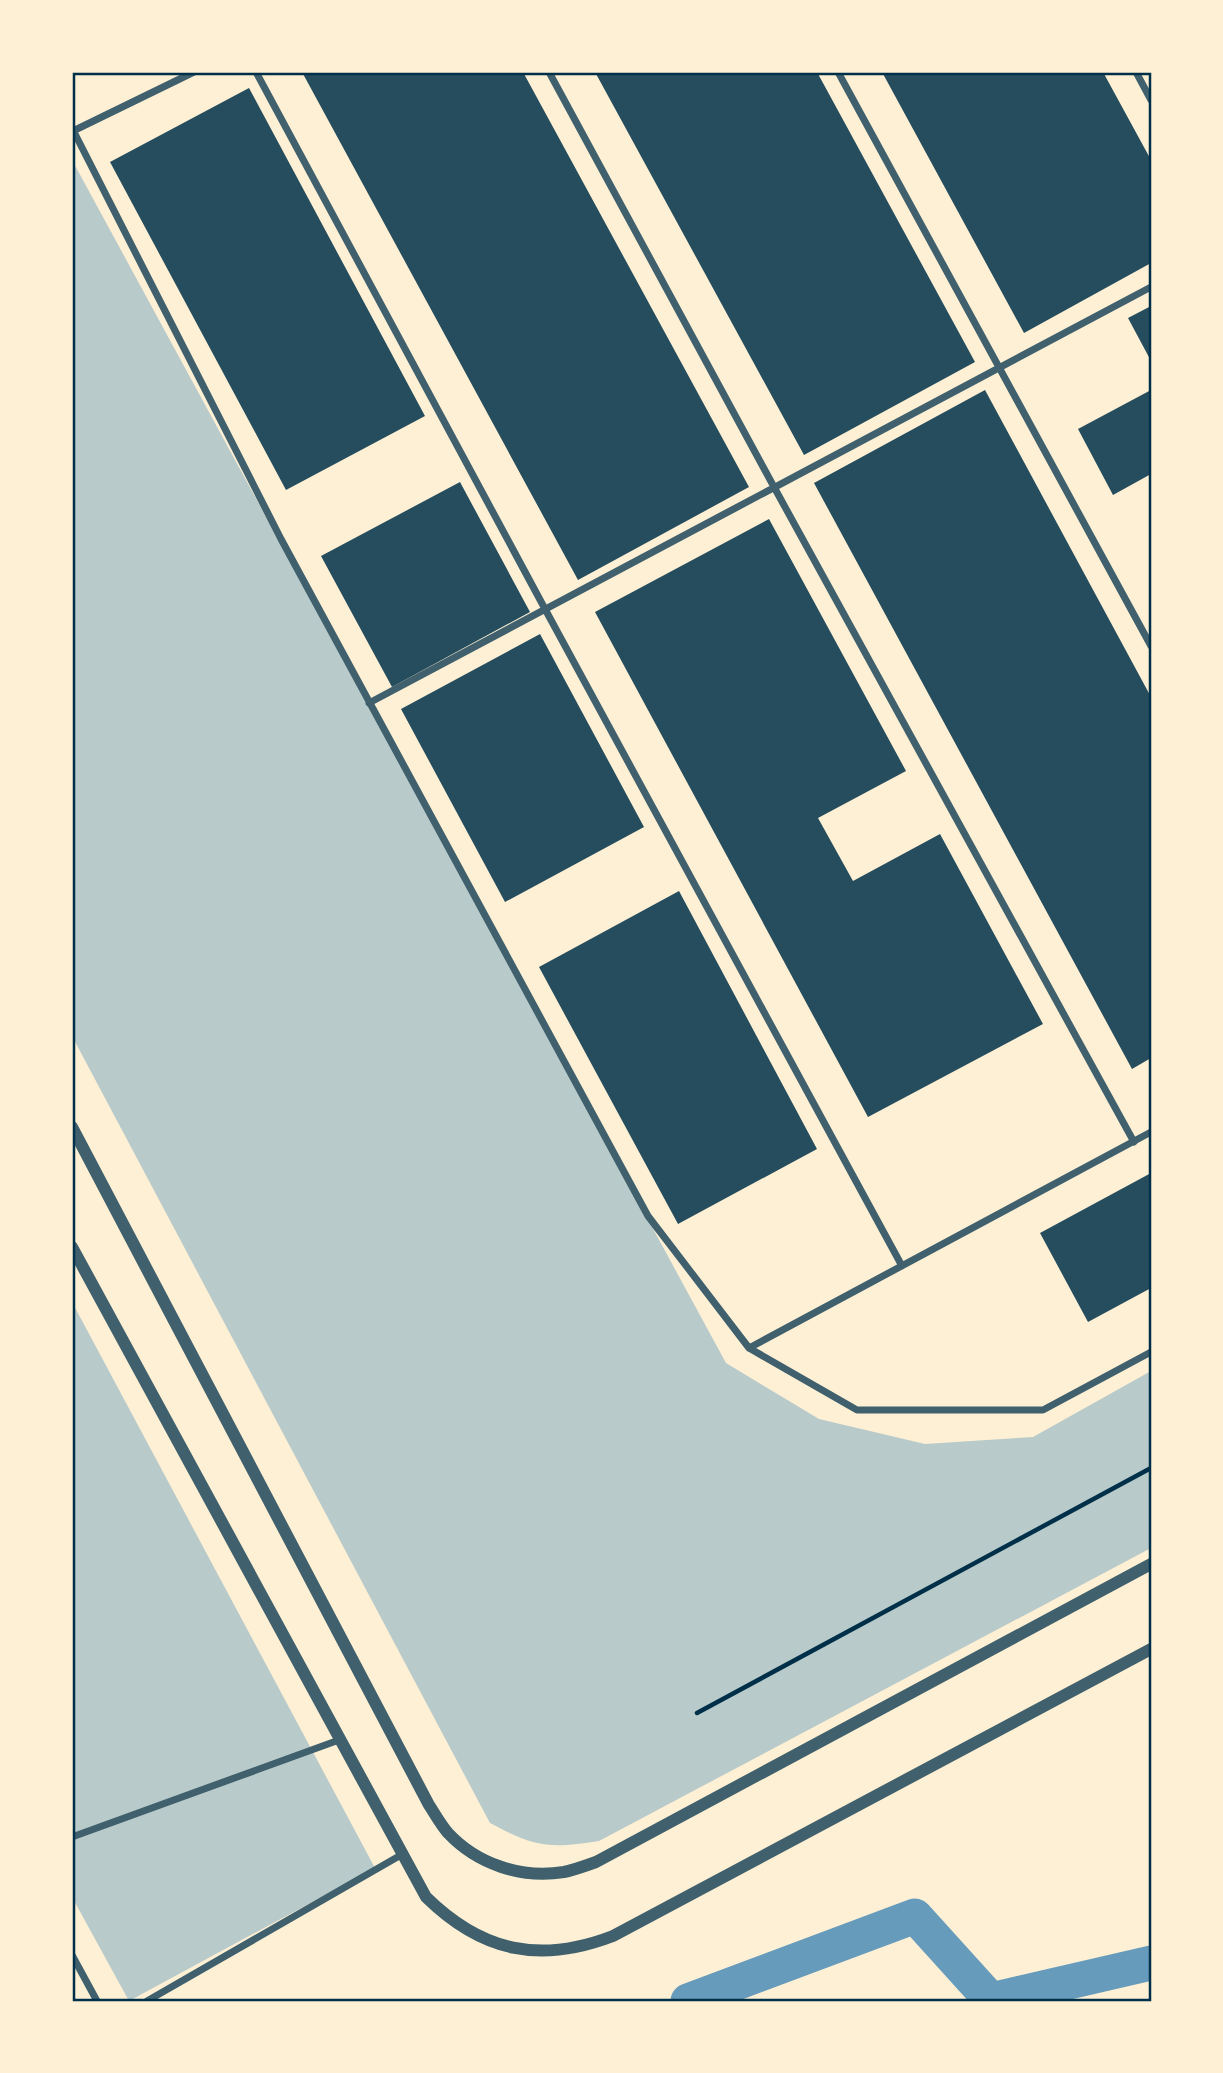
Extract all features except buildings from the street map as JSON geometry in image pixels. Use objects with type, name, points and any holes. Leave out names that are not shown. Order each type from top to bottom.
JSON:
[{"type":"street","points":[[194,72],[73,129],[281,539],[648,1216],[749,1348],[857,1410],[1043,1409],[1151,1352]]},
{"type":"street","points":[[256,72],[902,1266]]},
{"type":"street","points":[[549,72],[1134,1142]]},
{"type":"street","points":[[838,72],[1151,646]]},
{"type":"street","points":[[1136,72],[1151,100]]},
{"type":"street","points":[[369,703],[1151,287]]},
{"type":"street","points":[[72,1127],[429,1805],[447,1832],[472,1853],[500,1867],[532,1874],[565,1872],[596,1862],[1151,1564]]},
{"type":"street","points":[[749,1348],[1151,1132]]},
{"type":"street","points":[[72,1247],[426,1897],[446,1917],[492,1942],[516,1949],[553,1951],[590,1945],[613,1936],[1151,1649]]},
{"type":"street","points":[[72,1837],[339,1740]]},
{"type":"street","points":[[147,2001],[401,1855]]},
{"type":"street","points":[[72,1955],[97,2001]]},
{"type":"path","points":[[697,1713],[1151,1468]]},
{"type":"shaded area","points":[[72,160],[726,1363],[819,1419],[925,1444],[1033,1437],[1151,1371],[1151,1548],[599,1841],[567,1845],[543,1844],[519,1837],[490,1823],[72,1036]]},
{"type":"shaded area","points":[[72,1302],[375,1868],[129,2001],[72,1897]]},
{"type":"waterway","points":[[688,2001],[915,1916],[991,2000],[1151,1963]]}]
